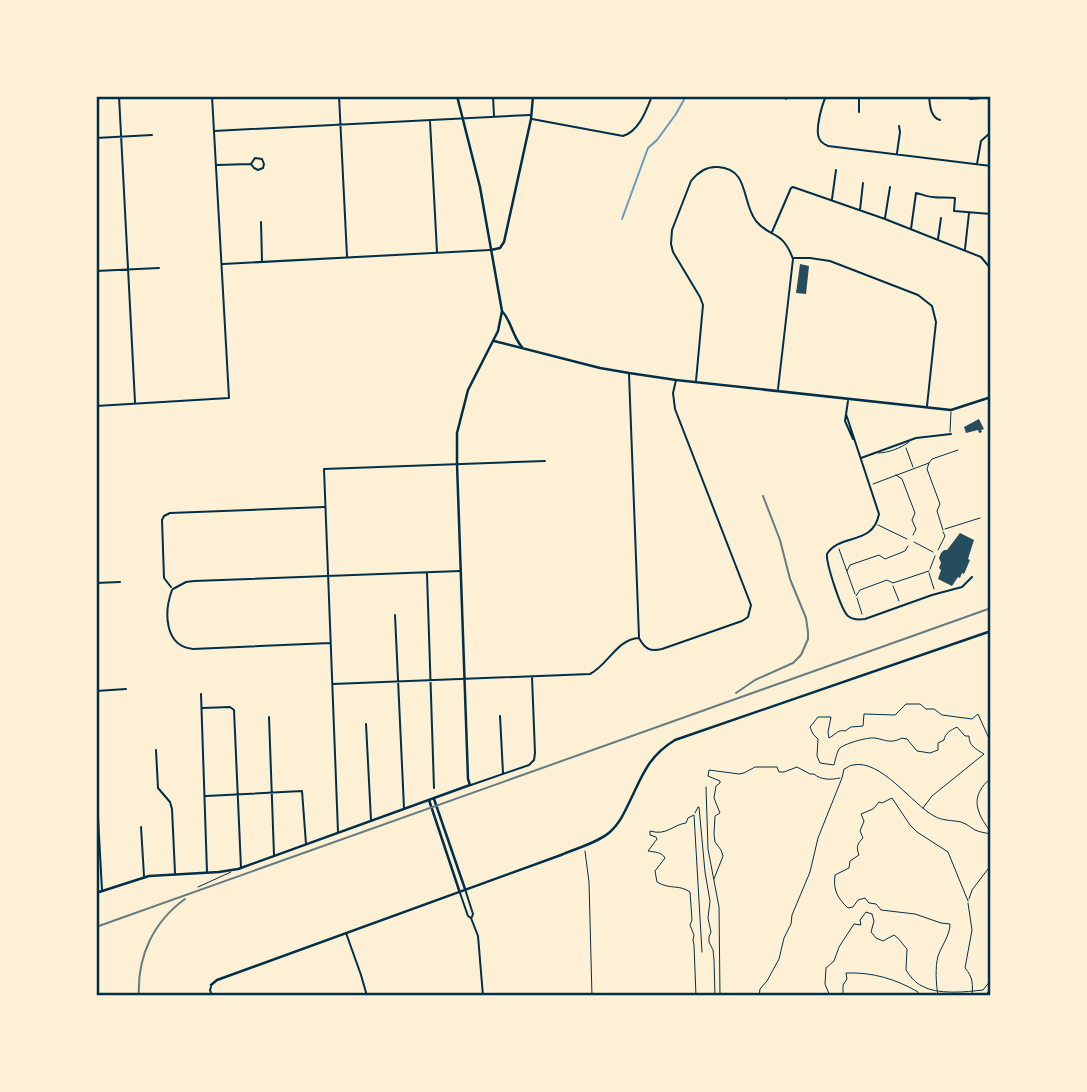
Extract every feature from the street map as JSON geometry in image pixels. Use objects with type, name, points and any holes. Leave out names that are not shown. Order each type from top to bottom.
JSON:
[{"type":"street","points":[[118,96],[135,403]]},
{"type":"street","points":[[96,406],[229,398],[212,96]]},
{"type":"street","points":[[339,96],[347,258]]},
{"type":"street","points":[[457,96],[480,187],[502,311],[494,341],[468,390],[457,433],[470,785]]},
{"type":"street","points":[[494,96],[495,117]]},
{"type":"street","points":[[221,264],[499,248],[504,242],[531,117],[533,96]]},
{"type":"street","points":[[214,131],[531,117],[623,136],[635,130],[652,97],[646,96]]},
{"type":"street","points":[[826,96],[821,108],[818,135],[828,146],[991,166]]},
{"type":"street","points":[[859,96],[859,112]]},
{"type":"street","points":[[929,96],[933,115],[940,120]]},
{"type":"street","points":[[962,96],[971,99],[991,97]]},
{"type":"street","points":[[430,120],[437,253]]},
{"type":"street","points":[[897,154],[899,126]]},
{"type":"street","points":[[977,164],[981,141],[991,132]]},
{"type":"street","points":[[96,138],[152,135]]},
{"type":"street","points":[[216,166],[251,164]]},
{"type":"street","points":[[696,382],[703,305],[671,244],[673,230],[691,181],[696,174],[715,166],[729,169],[739,177],[753,216],[759,224],[785,242],[793,258],[778,391]]},
{"type":"street","points":[[832,200],[836,170]]},
{"type":"street","points":[[860,211],[863,183]]},
{"type":"street","points":[[772,233],[793,187],[965,250],[981,257],[991,269]]},
{"type":"street","points":[[885,219],[890,187]]},
{"type":"street","points":[[911,230],[916,193],[936,198],[955,198],[954,211],[991,214]]},
{"type":"street","points":[[965,250],[969,213]]},
{"type":"street","points":[[938,240],[941,218]]},
{"type":"street","points":[[261,222],[262,262]]},
{"type":"street","points":[[793,258],[830,261],[918,295],[932,306],[936,322],[926,408]]},
{"type":"street","points":[[96,271],[159,268]]},
{"type":"street","points":[[502,311],[509,319],[515,338],[523,349]]},
{"type":"street","points":[[494,341],[600,368],[676,380],[951,410],[991,397]]},
{"type":"street","points":[[629,373],[639,638],[643,646],[655,651],[743,621],[748,617],[751,605],[675,409],[673,393],[676,380]]},
{"type":"street","points":[[848,399],[845,421],[879,514],[876,525],[867,534],[832,547],[827,554],[826,560],[844,611],[853,619],[865,619],[962,587],[972,577]]},
{"type":"street","points":[[860,459],[914,439],[951,434],[951,410]]},
{"type":"street","points":[[876,453],[904,446],[914,439]]},
{"type":"street","points":[[338,833],[324,469],[545,461]]},
{"type":"street","points":[[173,589],[166,583],[163,572],[164,516],[170,513],[326,507]]},
{"type":"street","points":[[878,526],[907,539]]},
{"type":"street","points":[[914,542],[933,551]]},
{"type":"street","points":[[330,643],[193,649],[181,646],[173,640],[169,629],[168,605],[173,589],[186,582],[461,572]]},
{"type":"street","points":[[427,573],[434,788]]},
{"type":"street","points":[[96,583],[120,582]]},
{"type":"street","points":[[395,615],[404,809]]},
{"type":"street","points":[[212,996],[210,990],[217,980],[602,838],[621,821],[652,759],[675,740],[991,631]]},
{"type":"street","points":[[332,684],[590,674],[597,671],[626,641],[639,638]]},
{"type":"street","points":[[96,893],[144,877],[241,868],[532,763],[535,756],[532,676]]},
{"type":"street","points":[[96,691],[126,689]]},
{"type":"street","points":[[201,695],[207,873]]},
{"type":"street","points":[[202,708],[230,706],[234,710],[241,868]]},
{"type":"street","points":[[499,716],[503,774]]},
{"type":"street","points":[[269,717],[274,856]]},
{"type":"street","points":[[366,724],[371,821]]},
{"type":"street","points":[[156,750],[158,788],[170,802],[172,809],[174,874]]},
{"type":"street","points":[[96,780],[102,891]]},
{"type":"street","points":[[205,796],[302,791],[307,845]]},
{"type":"street","points":[[434,798],[465,889],[471,918]]},
{"type":"street","points":[[429,800],[468,916],[478,936],[483,996]]},
{"type":"street","points":[[141,827],[144,877]]},
{"type":"street","points":[[198,887],[233,870]]},
{"type":"street","points":[[346,932],[367,996]]},
{"type":"path","points":[[904,446],[914,469]]},
{"type":"path","points":[[938,550],[945,536],[936,511],[940,504],[927,469],[932,459],[958,450]]},
{"type":"path","points":[[869,485],[929,463]]},
{"type":"path","points":[[896,475],[902,479],[915,513],[912,520],[916,529],[913,536]]},
{"type":"path","points":[[943,530],[979,518]]},
{"type":"path","points":[[847,572],[850,565],[878,555],[885,559],[905,551],[908,546]]},
{"type":"path","points":[[837,548],[863,616]]},
{"type":"path","points":[[935,556],[929,571],[936,594]]},
{"type":"path","points":[[892,583],[929,571]]},
{"type":"path","points":[[856,596],[860,590],[887,580],[892,583],[901,606]]},
{"type":"path","points":[[923,808],[932,796],[984,754],[972,747],[969,736],[965,736],[960,729],[957,727],[950,730],[944,740],[938,743],[938,750],[930,753],[917,751],[907,739],[902,738],[894,742],[884,742],[876,738],[847,743],[839,750],[834,765],[828,765],[820,763],[817,756],[818,739],[810,727],[812,722],[818,717],[831,717],[829,738],[841,730],[863,726],[864,714],[895,715],[906,704],[920,704],[926,709],[934,709],[942,715],[955,718],[972,719],[978,714],[991,743]]},
{"type":"path","points":[[759,996],[760,989],[768,981],[779,959],[784,938],[792,924],[792,915],[810,872],[818,838],[844,769],[854,764],[872,767],[886,775],[938,819],[960,822],[970,825],[976,831],[991,833]]},
{"type":"path","points":[[714,879],[723,856],[713,834],[715,816],[720,813],[714,798],[716,786],[720,781],[708,776],[709,770],[738,774],[755,767],[777,767],[779,772],[797,767],[818,777],[831,780],[842,778]]},
{"type":"path","points":[[991,778],[981,786],[977,807],[991,833]]},
{"type":"path","points":[[706,787],[708,849],[719,907],[720,996]]},
{"type":"path","points":[[938,996],[938,957],[950,923],[941,923],[915,914],[881,910],[876,904],[869,904],[865,898],[848,908],[835,892],[835,875],[849,868],[850,862],[859,855],[857,849],[863,838],[860,831],[864,821],[861,814],[892,797],[910,825],[948,852],[968,901],[972,930],[965,968],[971,975],[972,996]]},
{"type":"path","points":[[702,952],[694,815],[698,807],[710,901],[708,918],[712,932],[709,942],[713,950],[715,996]]},
{"type":"path","points":[[694,815],[688,818],[686,823],[678,824],[669,831],[657,834],[650,831],[650,835],[657,839],[648,851],[657,852],[665,858],[655,871],[657,882],[668,888],[682,887],[690,892],[696,996]]},
{"type":"path","points":[[584,845],[589,882],[592,996]]},
{"type":"path","points":[[968,901],[972,890],[991,865]]},
{"type":"path","points":[[830,996],[825,984],[826,968],[834,961],[839,947],[854,924],[861,925],[860,920],[866,912],[872,914],[874,921],[871,932],[876,938],[883,940],[894,935],[899,938],[907,949],[906,970],[922,987],[952,992],[972,991],[984,989],[991,980]]},
{"type":"path","points":[[843,996],[846,973],[855,973],[877,975],[898,982],[918,992],[918,996]]},
{"type":"path","points":[[986,996],[991,985]]},
{"type":"building","points":[[800,264],[809,266],[806,294],[796,293]]},
{"type":"building","points":[[979,419],[984,429],[982,432],[979,433],[978,430],[966,433],[964,427]]},
{"type":"building","points":[[960,533],[974,540],[964,574],[958,577],[952,586],[938,579],[941,570],[939,558]]},
{"type":"waterway","points":[[622,219],[648,148],[657,140],[686,96]]},
{"type":"railway","points":[[736,693],[755,680],[793,663],[801,655],[808,639],[806,618],[790,579],[780,540],[763,496]]},
{"type":"railway","points":[[96,927],[991,608]]},
{"type":"railway","points":[[139,996],[141,968],[149,942],[164,918],[185,899]]}]
